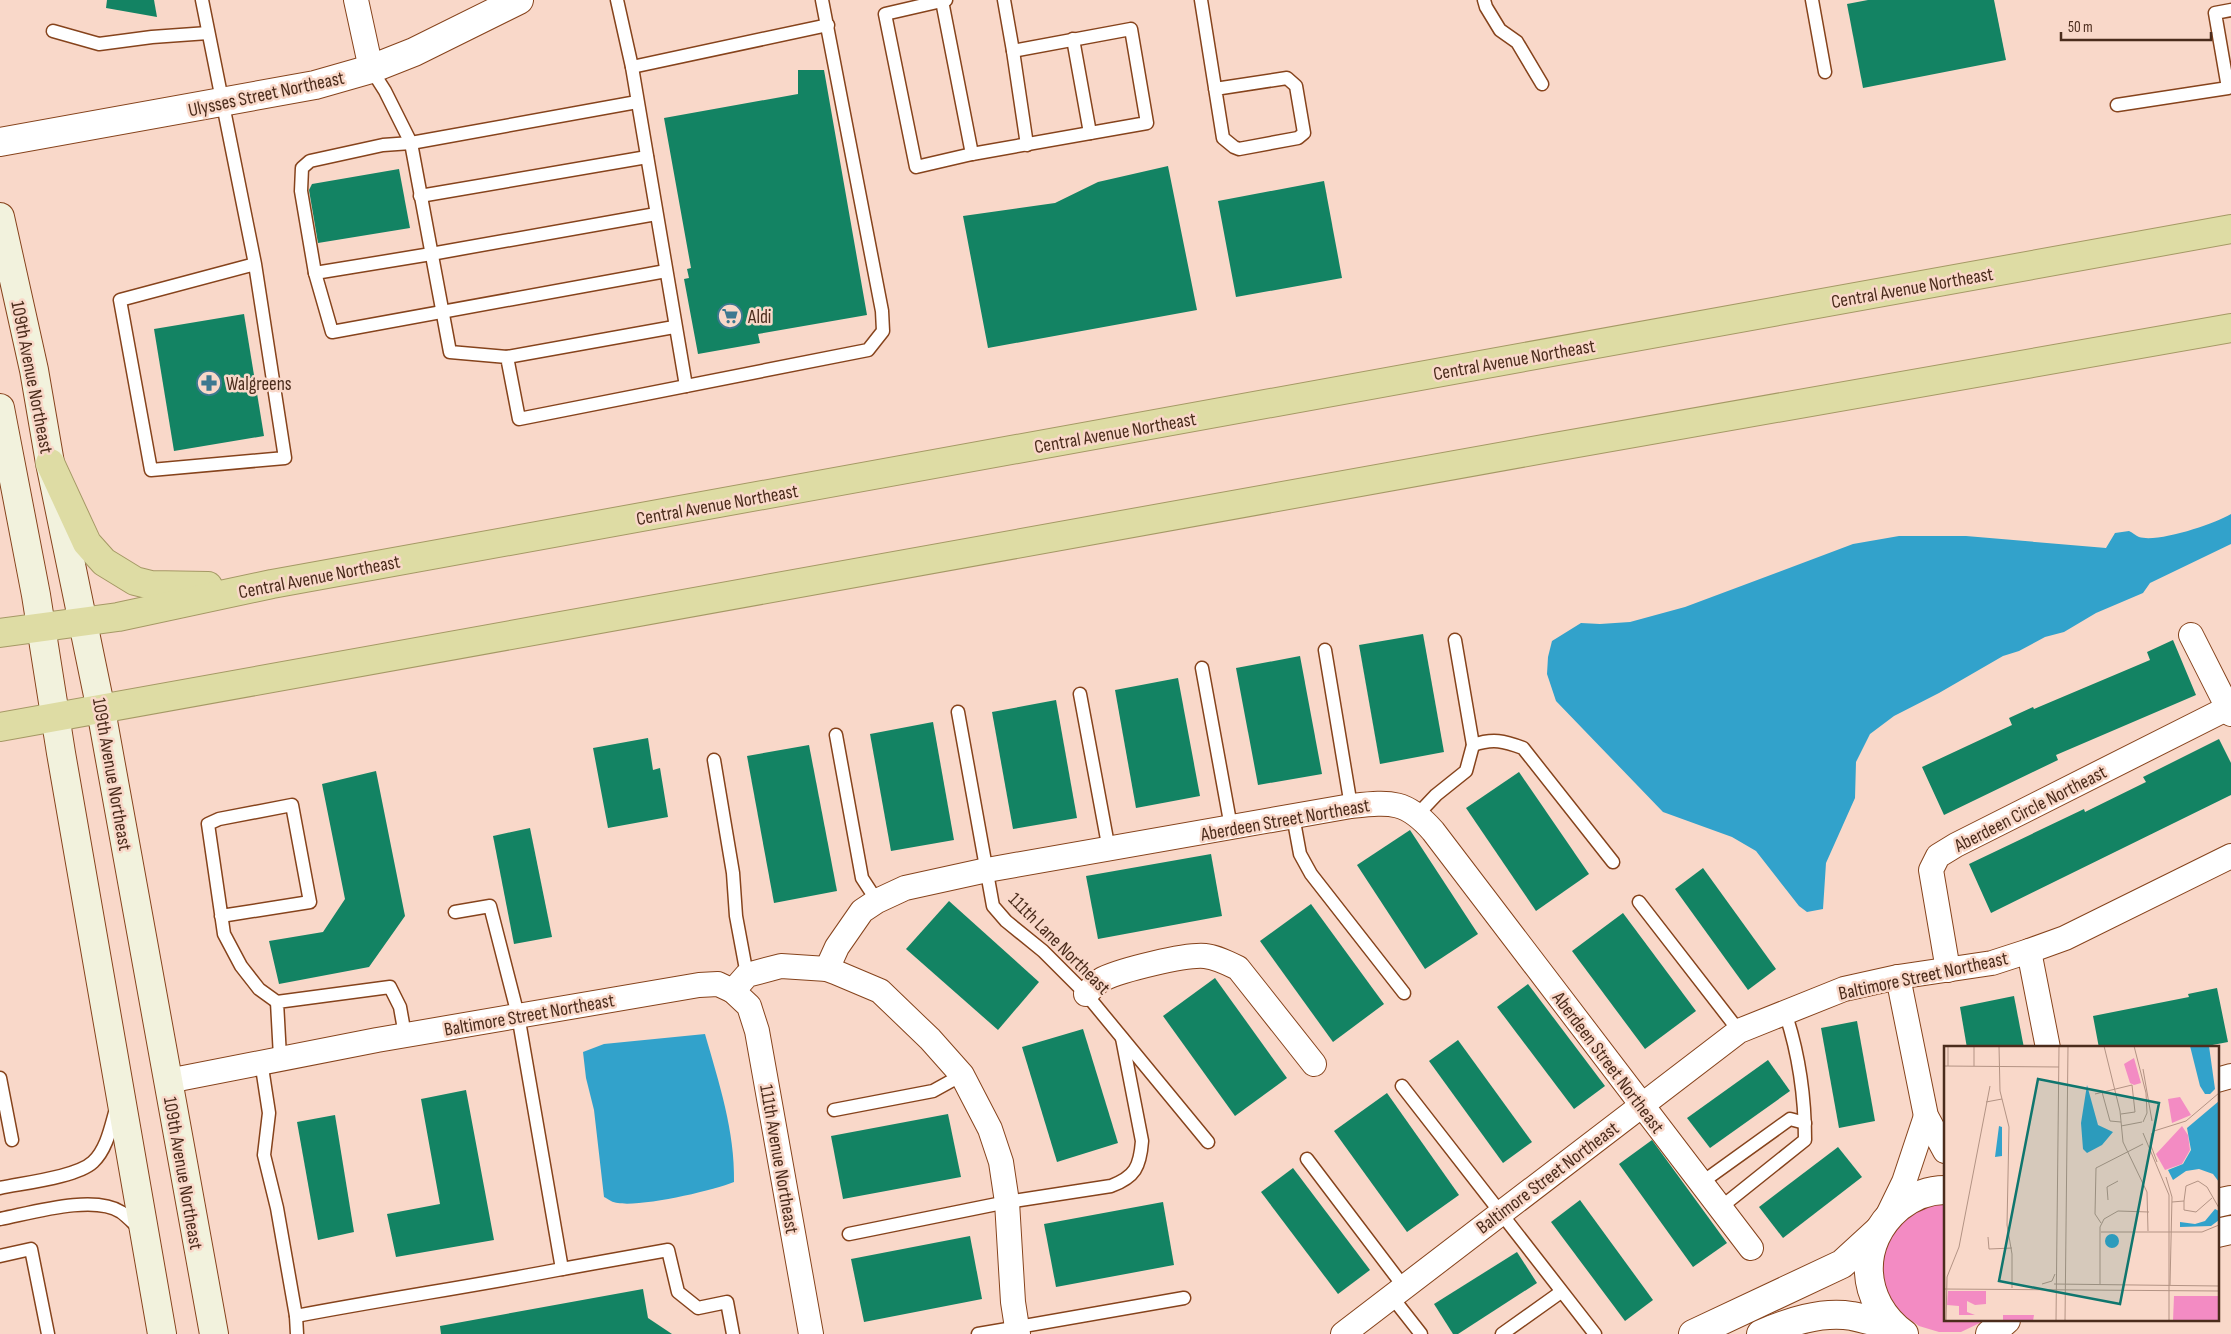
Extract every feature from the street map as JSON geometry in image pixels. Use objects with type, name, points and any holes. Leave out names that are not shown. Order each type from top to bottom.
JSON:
[{"type":"highway","name":"Central Avenue Northeast","points":[[0,633],[118,617],[272,584],[2231,229]]},
{"type":"highway","points":[[0,727],[1412,472],[2231,328]]},
{"type":"highway","points":[[50,463],[87,543],[104,562],[135,581],[151,585],[179,586],[272,584]]},
{"type":"main road","name":"109th Avenue Northeast","points":[[0,217],[34,370],[50,463],[102,710],[214,1334]]},
{"type":"main road","name":"109th Avenue Northeast","points":[[0,408],[41,627],[162,1334]]},
{"type":"street","points":[[356,0],[371,69]]},
{"type":"street","name":"Ulysses Street Northeast","points":[[0,142],[315,86],[371,69],[414,52],[519,0]]},
{"type":"street","name":"Aberdeen Circle Northeast","points":[[1948,970],[1931,870],[1938,856],[1956,845],[2229,711],[2191,635]]},
{"type":"street","name":"Aberdeen Street Northeast","points":[[827,969],[836,947],[862,911],[877,901],[905,888],[926,882],[1351,806],[1378,803],[1402,805],[1418,814],[1750,1248]]},
{"type":"street","name":"Baltimore Street Northeast","points":[[1343,1334],[1739,1031],[1844,989],[1992,963],[2029,951],[2065,938],[2231,856]]},
{"type":"street","points":[[2029,951],[2048,1046]]},
{"type":"street","points":[[1086,994],[1101,980],[1118,972],[1173,960],[1205,956],[1222,960],[1238,968],[1243,973],[1314,1064]]},
{"type":"street","points":[[740,983],[781,966],[827,969],[880,990],[930,1039],[962,1075],[990,1129],[1001,1162],[1007,1202],[1010,1272],[1018,1330]]},
{"type":"street","points":[[1898,978],[1926,1116],[1944,1149]]},
{"type":"street","name":"Baltimore Street Northeast","points":[[168,1081],[270,1059],[518,1015],[699,985],[740,983]]},
{"type":"street","name":"111th Avenue Northeast","points":[[740,983],[757,1031],[811,1334]]},
{"type":"street","points":[[2218,1080],[2231,1076]]},
{"type":"street","points":[[1899,1330],[1881,1311],[1872,1292],[1868,1271],[1870,1250],[1904,1182],[1926,1116]]},
{"type":"street","points":[[1693,1334],[1842,1264],[1908,1199],[1934,1190],[1944,1190]]},
{"type":"street","points":[[2218,1203],[2231,1200]]},
{"type":"street","points":[[2218,1233],[2231,1230]]},
{"type":"street","points":[[1761,1334],[1806,1318],[1839,1316],[1851,1316],[1899,1330]]},
{"type":"lane","points":[[202,0],[255,264],[285,458],[151,470],[120,300],[255,264]]},
{"type":"lane","points":[[617,0],[632,67],[674,327],[686,386]]},
{"type":"lane","points":[[507,357],[519,419],[868,350],[883,331],[882,312],[822,0]]},
{"type":"lane","points":[[972,154],[944,0],[885,14],[916,167],[972,154],[1147,123],[1131,29],[1014,51]]},
{"type":"lane","points":[[1004,0],[1014,51],[1027,145]]},
{"type":"lane","points":[[1201,0],[1215,88],[1223,138],[1239,149],[1298,138],[1304,133],[1296,86],[1287,78],[1215,88]]},
{"type":"lane","points":[[1484,0],[1486,8],[1500,30],[1517,42],[1542,84]]},
{"type":"lane","points":[[1812,0],[1825,72]]},
{"type":"lane","points":[[2117,105],[2228,88],[2215,14],[2231,10]]},
{"type":"lane","points":[[632,67],[828,25]]},
{"type":"lane","points":[[53,31],[99,44],[152,37],[208,33]]},
{"type":"lane","points":[[1073,39],[1090,133]]},
{"type":"lane","points":[[371,69],[385,91],[410,143],[450,352],[507,357],[674,327]]},
{"type":"lane","points":[[637,102],[410,143],[383,145],[310,161],[302,168],[300,174],[302,203],[315,273],[332,332],[443,310],[666,271]]},
{"type":"lane","points":[[420,196],[647,157]]},
{"type":"lane","points":[[315,273],[656,214]]},
{"type":"lane","points":[[1418,814],[1436,795],[1466,771],[1473,745],[1455,640]]},
{"type":"lane","points":[[1325,650],[1351,806]]},
{"type":"lane","points":[[1202,668],[1231,827]]},
{"type":"lane","points":[[1080,694],[1109,850]]},
{"type":"lane","name":"111th Lane Northeast","points":[[958,712],[993,906],[1006,921],[1043,951],[1086,994],[1122,1035],[1208,1142]]},
{"type":"lane","points":[[836,735],[862,878],[877,901]]},
{"type":"lane","points":[[1473,745],[1489,740],[1508,742],[1523,748],[1613,862]]},
{"type":"lane","points":[[714,760],[734,873],[740,983]]},
{"type":"lane","points":[[221,916],[310,902],[292,805],[220,818],[208,824],[221,916],[224,934],[241,966],[259,989],[277,1002],[390,987],[400,1007],[405,1035]]},
{"type":"lane","points":[[1293,816],[1300,854],[1311,874],[1404,994]]},
{"type":"lane","points":[[1639,902],[1739,1031]]},
{"type":"lane","points":[[455,912],[490,906],[518,1015],[562,1270]]},
{"type":"lane","points":[[277,1002],[277,1029],[270,1059],[264,1155],[277,1208],[296,1316],[297,1334]]},
{"type":"lane","points":[[1720,1208],[1806,1140],[1801,1075],[1785,1012]]},
{"type":"lane","points":[[849,1234],[1007,1202],[1110,1186],[1124,1181],[1135,1171],[1141,1157],[1142,1141],[1122,1035]]},
{"type":"lane","points":[[834,1110],[933,1091],[962,1075]]},
{"type":"lane","points":[[0,1078],[12,1140]]},
{"type":"lane","points":[[1402,1086],[1595,1334]]},
{"type":"lane","points":[[0,1188],[76,1172],[94,1162],[105,1145],[120,1097]]},
{"type":"lane","points":[[1701,1183],[1790,1119],[1805,1123]]},
{"type":"lane","points":[[1307,1159],[1398,1292],[1421,1334]]},
{"type":"lane","points":[[0,1219],[86,1204],[104,1206],[120,1211],[144,1233]]},
{"type":"lane","points":[[0,1256],[31,1249],[48,1334]]},
{"type":"lane","points":[[296,1316],[447,1291],[668,1250],[678,1292],[698,1308],[728,1302],[734,1334]]},
{"type":"lane","points":[[1502,1334],[1561,1292]]},
{"type":"lane","points":[[978,1334],[1018,1330],[1184,1298]]},
{"type":"shaded area","points":[[1944,1199],[1944,1322],[1982,1322],[1961,1332],[1939,1332],[1919,1326],[1902,1314],[1888,1295],[1881,1273],[1883,1250],[1907,1212]]},
{"type":"water","points":[[2231,514],[2231,544],[2150,583],[2143,593],[2096,613],[2064,632],[2045,637],[2019,651],[2003,656],[1939,693],[1894,716],[1870,734],[1856,762],[1855,798],[1826,863],[1823,909],[1807,912],[1799,906],[1756,851],[1732,837],[1663,812],[1556,701],[1547,674],[1548,657],[1552,641],[1581,623],[1630,622],[1685,607],[1853,544],[1899,536],[1966,536],[2106,548],[2115,533],[2129,531],[2139,537],[2148,538],[2172,535],[2212,523]]},
{"type":"water","points":[[705,1034],[721,1089],[729,1126],[734,1163],[734,1182],[694,1194],[643,1203],[612,1202],[604,1197],[594,1110],[586,1078],[583,1052],[604,1044]]},
{"type":"building","points":[[107,0],[154,0],[157,17],[106,8]]},
{"type":"building","points":[[1868,0],[1994,0],[2006,60],[1863,88],[1847,4]]},
{"type":"building","points":[[798,70],[824,70],[867,315],[758,334],[760,343],[698,354],[684,279],[689,278],[687,269],[691,268],[664,118],[798,94]]},
{"type":"building","points":[[1168,166],[1197,310],[988,348],[963,216],[1055,203],[1098,182]]},
{"type":"building","points":[[399,169],[410,228],[318,243],[309,190],[312,184]]},
{"type":"building","points":[[1324,181],[1342,278],[1236,297],[1218,201]]},
{"type":"building","name":"Walgreens","points":[[244,314],[264,436],[174,451],[154,329]]},
{"type":"building","points":[[1423,634],[1444,752],[1380,764],[1359,645]]},
{"type":"building","points":[[2173,640],[2196,695],[2056,755],[2058,760],[1944,815],[1922,767],[2012,725],[2009,718],[2150,660],[2147,652]]},
{"type":"building","points":[[1300,656],[1322,774],[1258,785],[1236,668]]},
{"type":"building","points":[[1178,678],[1200,796],[1136,808],[1115,690]]},
{"type":"building","points":[[1056,700],[1077,818],[1013,829],[992,712]]},
{"type":"building","points":[[933,722],[954,840],[891,851],[870,734]]},
{"type":"building","points":[[648,738],[653,770],[660,768],[668,817],[608,828],[593,748]]},
{"type":"building","points":[[2219,739],[2231,763],[2231,795],[1991,913],[1969,864],[2084,809],[2085,812],[2146,782],[2143,777]]},
{"type":"building","points":[[809,745],[837,891],[774,903],[747,756]]},
{"type":"building","points":[[376,771],[405,916],[369,967],[279,984],[269,941],[323,932],[345,899],[322,784]]},
{"type":"building","points":[[1519,772],[1589,874],[1536,911],[1466,808]]},
{"type":"building","points":[[530,828],[552,937],[514,944],[493,836]]},
{"type":"building","points":[[1410,830],[1478,934],[1425,969],[1357,865]]},
{"type":"building","points":[[1211,854],[1222,916],[1098,939],[1086,876]]},
{"type":"building","points":[[1703,868],[1776,969],[1748,990],[1675,889]]},
{"type":"building","points":[[949,901],[1039,982],[998,1030],[906,949]]},
{"type":"building","points":[[1311,904],[1384,1004],[1333,1042],[1260,941]]},
{"type":"building","points":[[1623,913],[1696,1011],[1645,1049],[1572,951]]},
{"type":"building","points":[[1215,978],[1287,1078],[1235,1116],[1163,1016]]},
{"type":"building","points":[[1528,984],[1605,1086],[1574,1109],[1497,1007]]},
{"type":"building","points":[[2217,988],[2228,1042],[2207,1046],[2099,1046],[2093,1016],[2189,997],[2188,994]]},
{"type":"building","points":[[2014,996],[2024,1046],[1967,1046],[1960,1007]]},
{"type":"building","points":[[1857,1021],[1875,1121],[1839,1128],[1821,1028]]},
{"type":"building","points":[[1083,1029],[1118,1143],[1057,1162],[1022,1047]]},
{"type":"building","points":[[1458,1040],[1532,1142],[1503,1163],[1429,1061]]},
{"type":"building","points":[[1768,1060],[1790,1091],[1710,1148],[1687,1118]]},
{"type":"building","points":[[466,1090],[494,1240],[396,1257],[387,1214],[440,1204],[421,1099]]},
{"type":"building","points":[[1387,1093],[1459,1195],[1407,1232],[1334,1131]]},
{"type":"building","points":[[948,1114],[961,1177],[843,1199],[831,1136]]},
{"type":"building","points":[[335,1115],[354,1232],[318,1240],[297,1122]]},
{"type":"building","points":[[1652,1140],[1727,1243],[1693,1267],[1619,1164]]},
{"type":"building","points":[[1838,1147],[1862,1177],[1783,1238],[1759,1207]]},
{"type":"building","points":[[1293,1168],[1370,1270],[1338,1294],[1261,1192]]},
{"type":"building","points":[[1580,1200],[1653,1300],[1625,1321],[1551,1222]]},
{"type":"building","points":[[1163,1202],[1174,1265],[1056,1287],[1044,1224]]},
{"type":"building","points":[[970,1236],[982,1299],[864,1322],[851,1259]]},
{"type":"building","points":[[1517,1252],[1537,1283],[1458,1334],[1453,1334],[1434,1304]]},
{"type":"building","points":[[643,1289],[648,1318],[672,1334],[441,1334],[440,1326]]},
{"type":"place","name":"Aldi","points":[[730,316]]},
{"type":"place","name":"Walgreens","points":[[209,383]]}]
